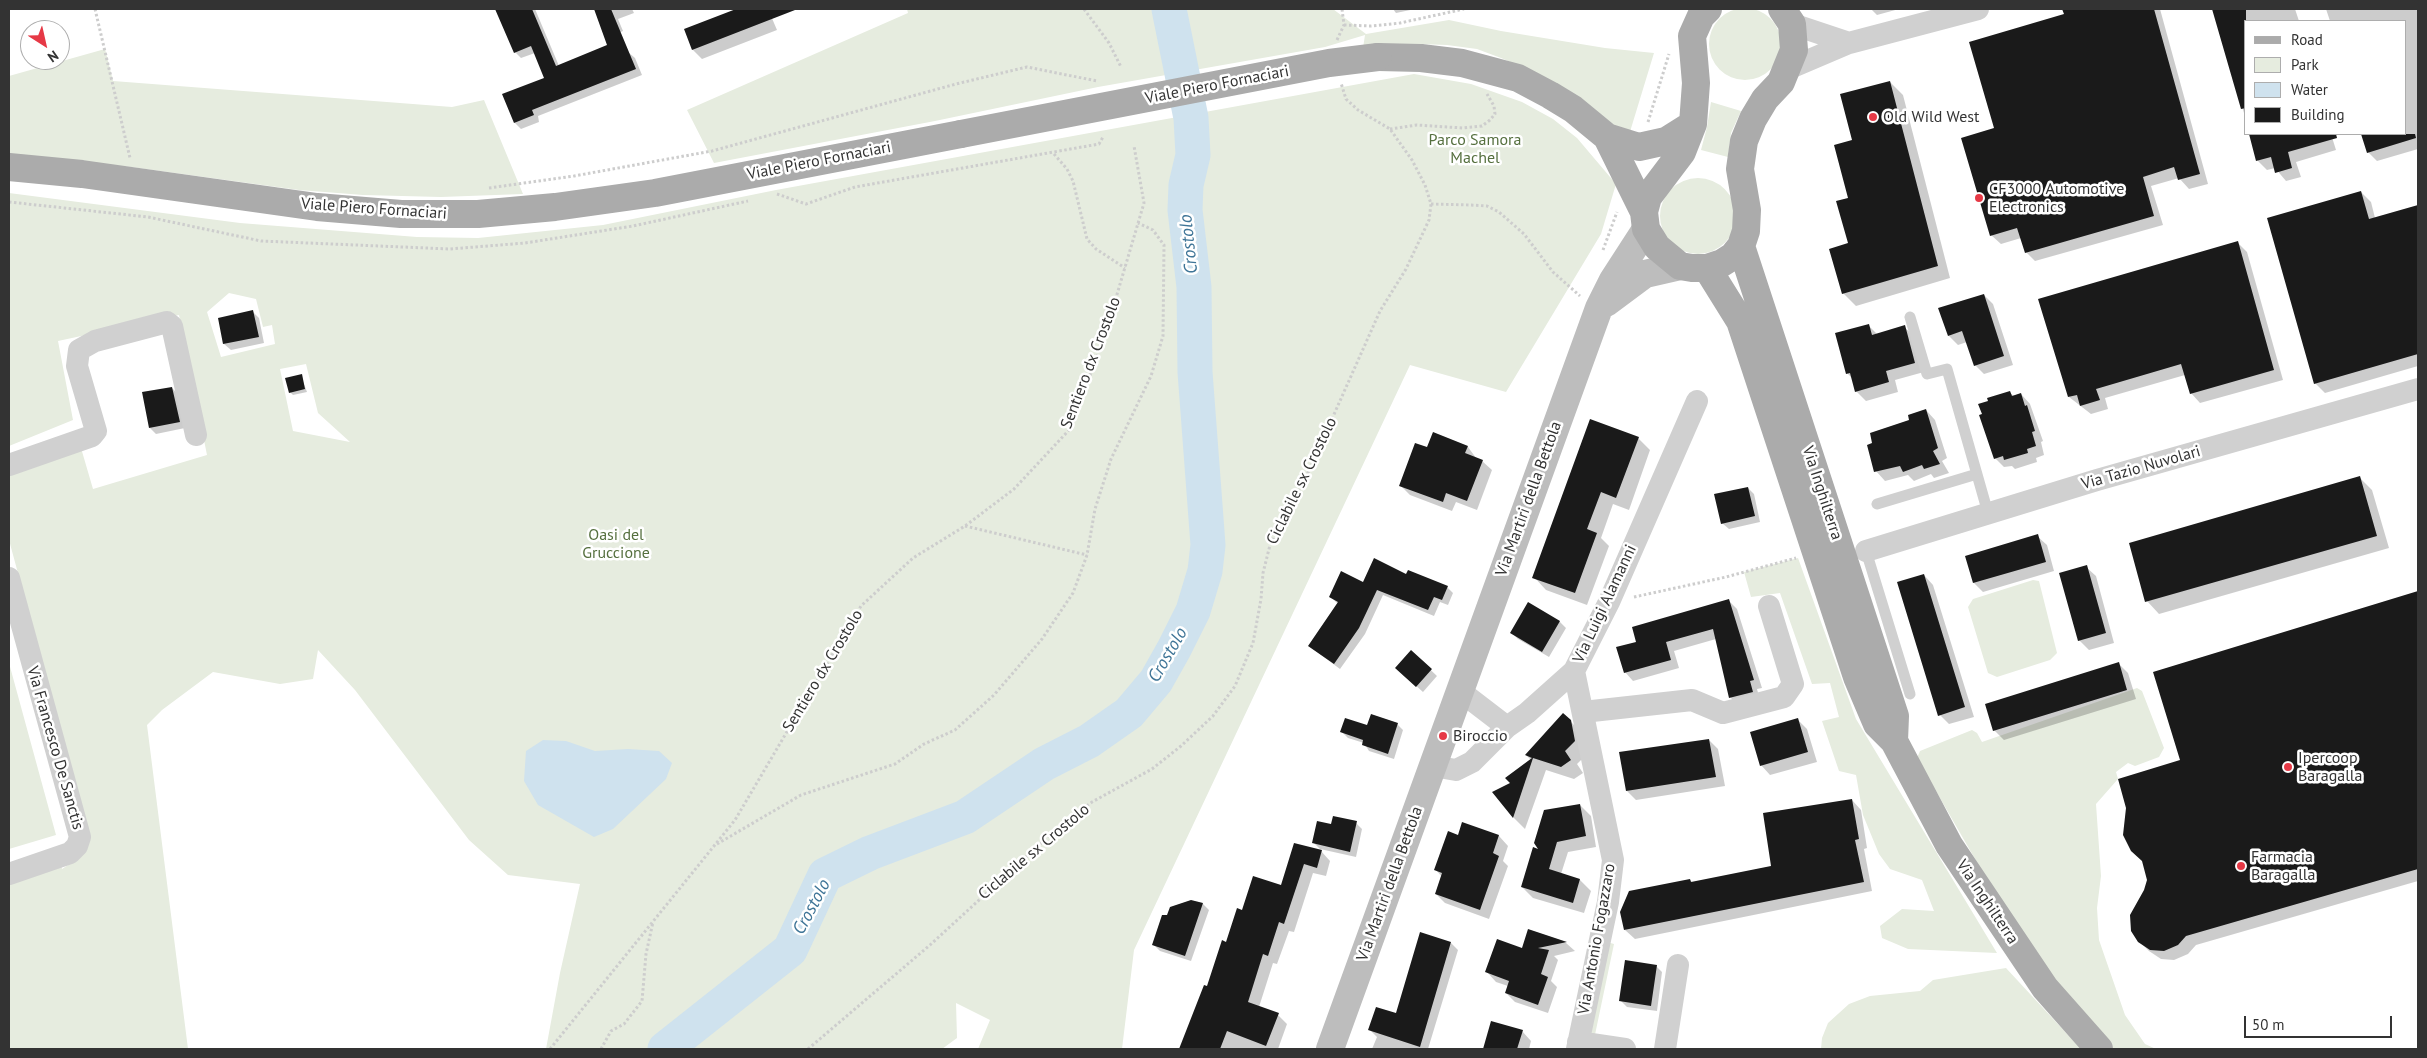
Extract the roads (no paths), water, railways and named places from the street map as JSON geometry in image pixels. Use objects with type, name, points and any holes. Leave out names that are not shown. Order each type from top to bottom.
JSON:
[{"type":"main road","name":"Via Martiri della Bettola","points":[[1330,1049],[1460,691],[1591,304],[1612,280],[1645,220],[1648,197],[1682,152],[1693,124],[1696,83],[1692,36],[1701,16],[1708,9]]},
{"type":"main road","points":[[1591,304],[1645,274],[1680,266],[1707,268],[1733,256],[1740,246],[1746,231],[1747,210],[1740,169],[1744,140],[1753,119],[1765,99],[1781,82],[1788,69],[1794,50],[1787,16]]},
{"type":"main road","name":"Viale Piero Fornaciari","points":[[9,167],[82,174],[317,207],[401,214],[478,214],[555,207],[655,193],[1329,63],[1378,57],[1421,58],[1462,63],[1518,78],[1573,109],[1607,137],[1639,147],[1666,141],[1693,124]]},
{"type":"main road","name":"Viale Piero Fornaciari","points":[[1607,137],[1645,220]]},
{"type":"main road","points":[[1645,220],[1657,248],[1680,266]]},
{"type":"main road","name":"Via Inghilterra","points":[[1740,246],[1895,716],[1894,741]]},
{"type":"main road","name":"Via Inghilterra","points":[[1707,268],[1740,321],[1857,677],[1877,724],[1894,741],[1954,853],[2046,988],[2099,1049]]},
{"type":"street","points":[[1788,69],[1849,43],[1978,9]]},
{"type":"street","points":[[1787,16],[1849,43]]},
{"type":"street","points":[[9,465],[92,436],[96,431],[77,366],[79,350],[95,341],[166,322],[172,326],[196,435]]},
{"type":"street","name":"Via Tazio Nuvolari","points":[[1866,551],[1988,513],[2418,389]]},
{"type":"street","name":"Via Luigi Alamanni","points":[[1432,766],[1456,770],[1472,762],[1508,727],[1527,713],[1574,671],[1609,602],[1697,401]]},
{"type":"street","name":"Via Francesco De Sanctis","points":[[9,578],[80,836],[77,846],[70,853],[9,874]]},
{"type":"street","points":[[1583,712],[1692,700],[1723,712],[1784,697],[1793,684],[1769,606]]},
{"type":"street","name":"Via Antonio Fogazzaro","points":[[1574,671],[1613,860],[1608,902],[1578,1046]]},
{"type":"street","points":[[1460,691],[1508,727]]},
{"type":"street","points":[[1665,1049],[1678,965]]},
{"type":"street","points":[[1578,1046],[1626,1049]]},
{"type":"lane","points":[[1910,317],[1927,374],[1946,369],[1988,513]]},
{"type":"lane","points":[[1877,504],[1977,474]]},
{"type":"lane","points":[[1866,551],[1910,694]]},
{"type":"water","points":[[543,740],[566,741],[595,751],[628,749],[659,751],[672,763],[666,779],[613,829],[594,837],[538,805],[524,781],[526,751]]},
{"type":"waterway","name":"Crostolo","points":[[665,1049],[790,950],[825,875],[870,853],[965,817],[1044,764],[1089,741],[1129,713],[1156,681],[1193,611],[1205,571],[1208,545],[1195,372],[1194,287],[1185,210],[1186,185],[1193,155],[1191,118],[1169,9]]},
{"type":"place","name":"Old Wild West","points":[[1873,117]]},
{"type":"place","name":"CF3000 Automotive Electronics","points":[[1979,198]]},
{"type":"place","name":"Biroccio","points":[[1443,736]]},
{"type":"place","name":"Ipercoop Baragalla","points":[[2288,767]]},
{"type":"place","name":"Farmacia Baragalla","points":[[2241,866]]},
{"type":"park label","name":"Parco Samora Machel","points":[[1475,149]]},
{"type":"park label","name":"Oasi del Gruccione","points":[[616,544]]}]
